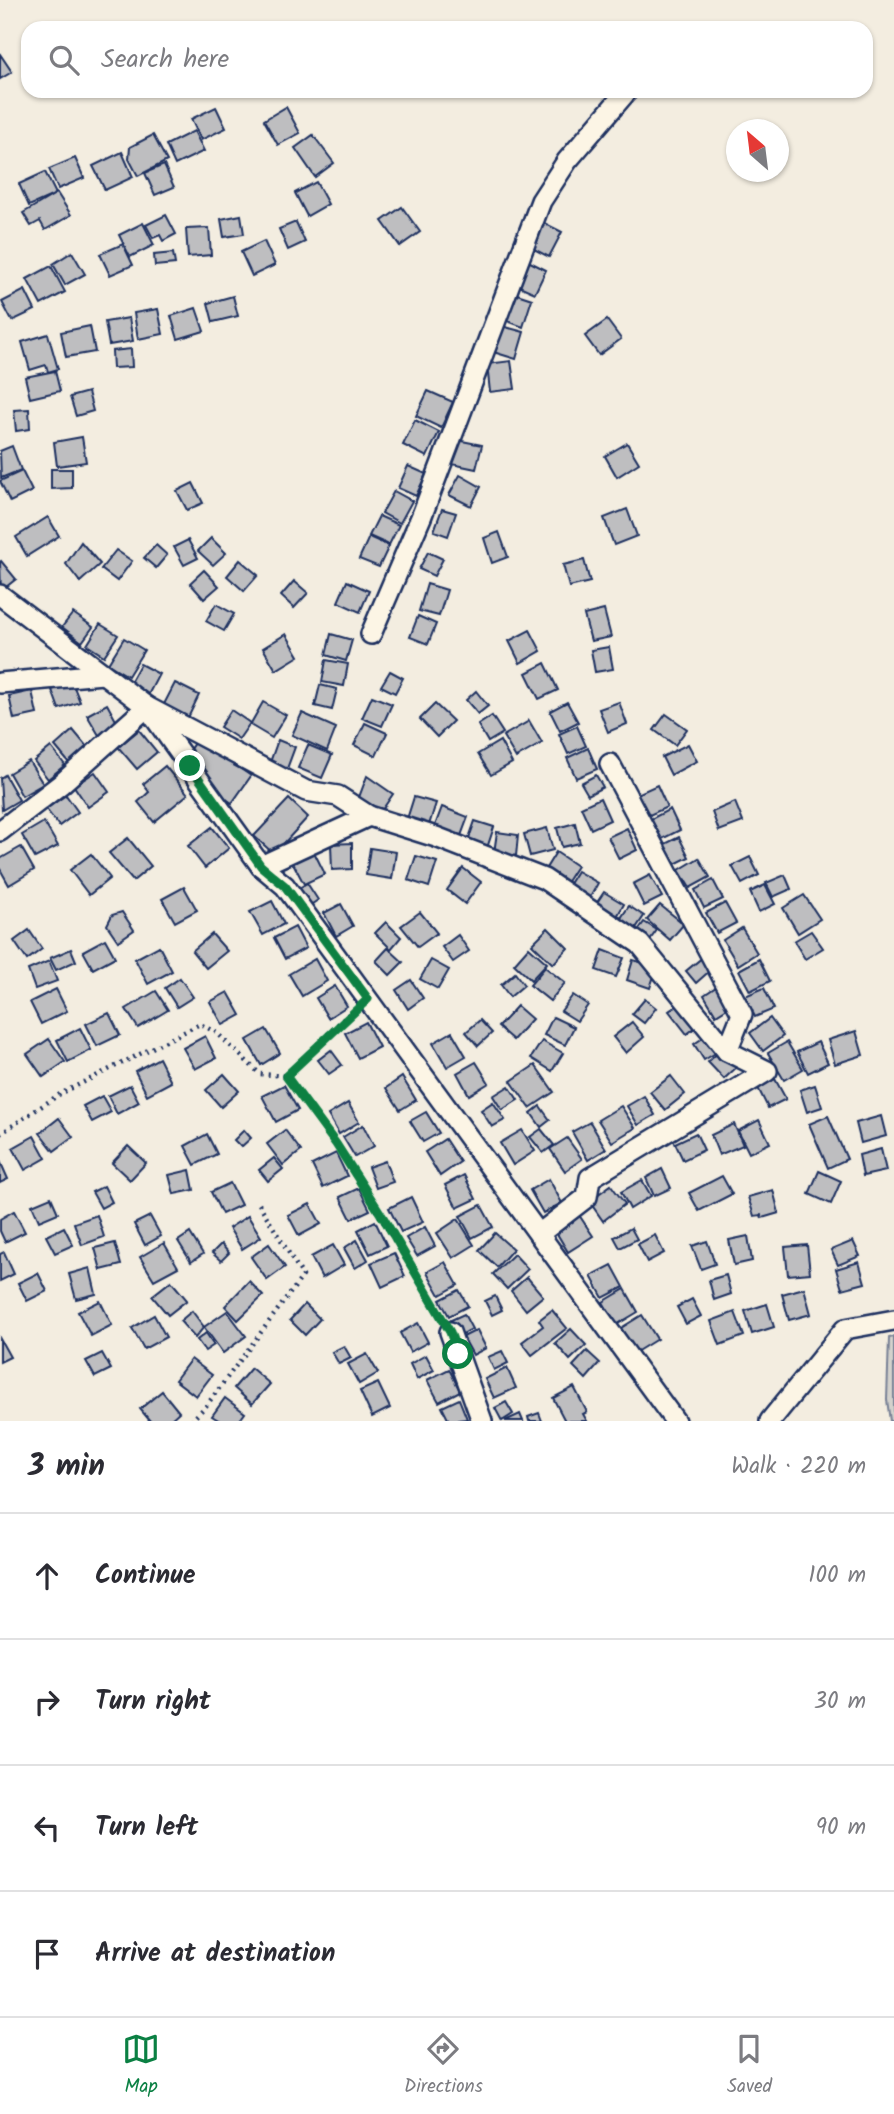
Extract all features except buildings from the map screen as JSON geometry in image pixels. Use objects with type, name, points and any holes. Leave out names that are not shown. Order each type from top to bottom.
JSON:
[{"type":"street","points":[[371,634],[422,516],[541,201],[567,161],[622,98]]},
{"type":"street","points":[[0,595],[147,706],[306,791],[338,796],[369,816],[436,837],[544,879],[640,944],[727,1051],[767,1071],[590,1178],[587,1197],[539,1234]]},
{"type":"street","points":[[0,683],[103,674]]},
{"type":"street","points":[[0,831],[61,784],[147,706]]},
{"type":"street","points":[[147,706],[261,866],[285,886],[675,1421]]},
{"type":"street","points":[[610,764],[742,1014],[727,1051]]},
{"type":"street","points":[[261,866],[369,816]]},
{"type":"street","points":[[770,1421],[845,1329],[894,1320]]},
{"type":"street","points":[[450,1332],[482,1421]]},
{"type":"path","points":[[0,1134],[60,1094],[200,1024],[217,1033],[260,1074],[286,1076],[368,999]]},
{"type":"path","points":[[286,1076],[336,1144],[450,1332]]},
{"type":"path","points":[[191,1421],[206,1406],[303,1276],[259,1204]]},
{"type":"shaded area","points":[[894,1337],[894,1421],[890,1421],[887,1400],[889,1338]]},
{"type":"route","points":[[190,766],[261,866],[285,886],[368,999],[355,1008],[286,1076],[336,1144],[384,1219],[450,1332],[458,1354]]}]
